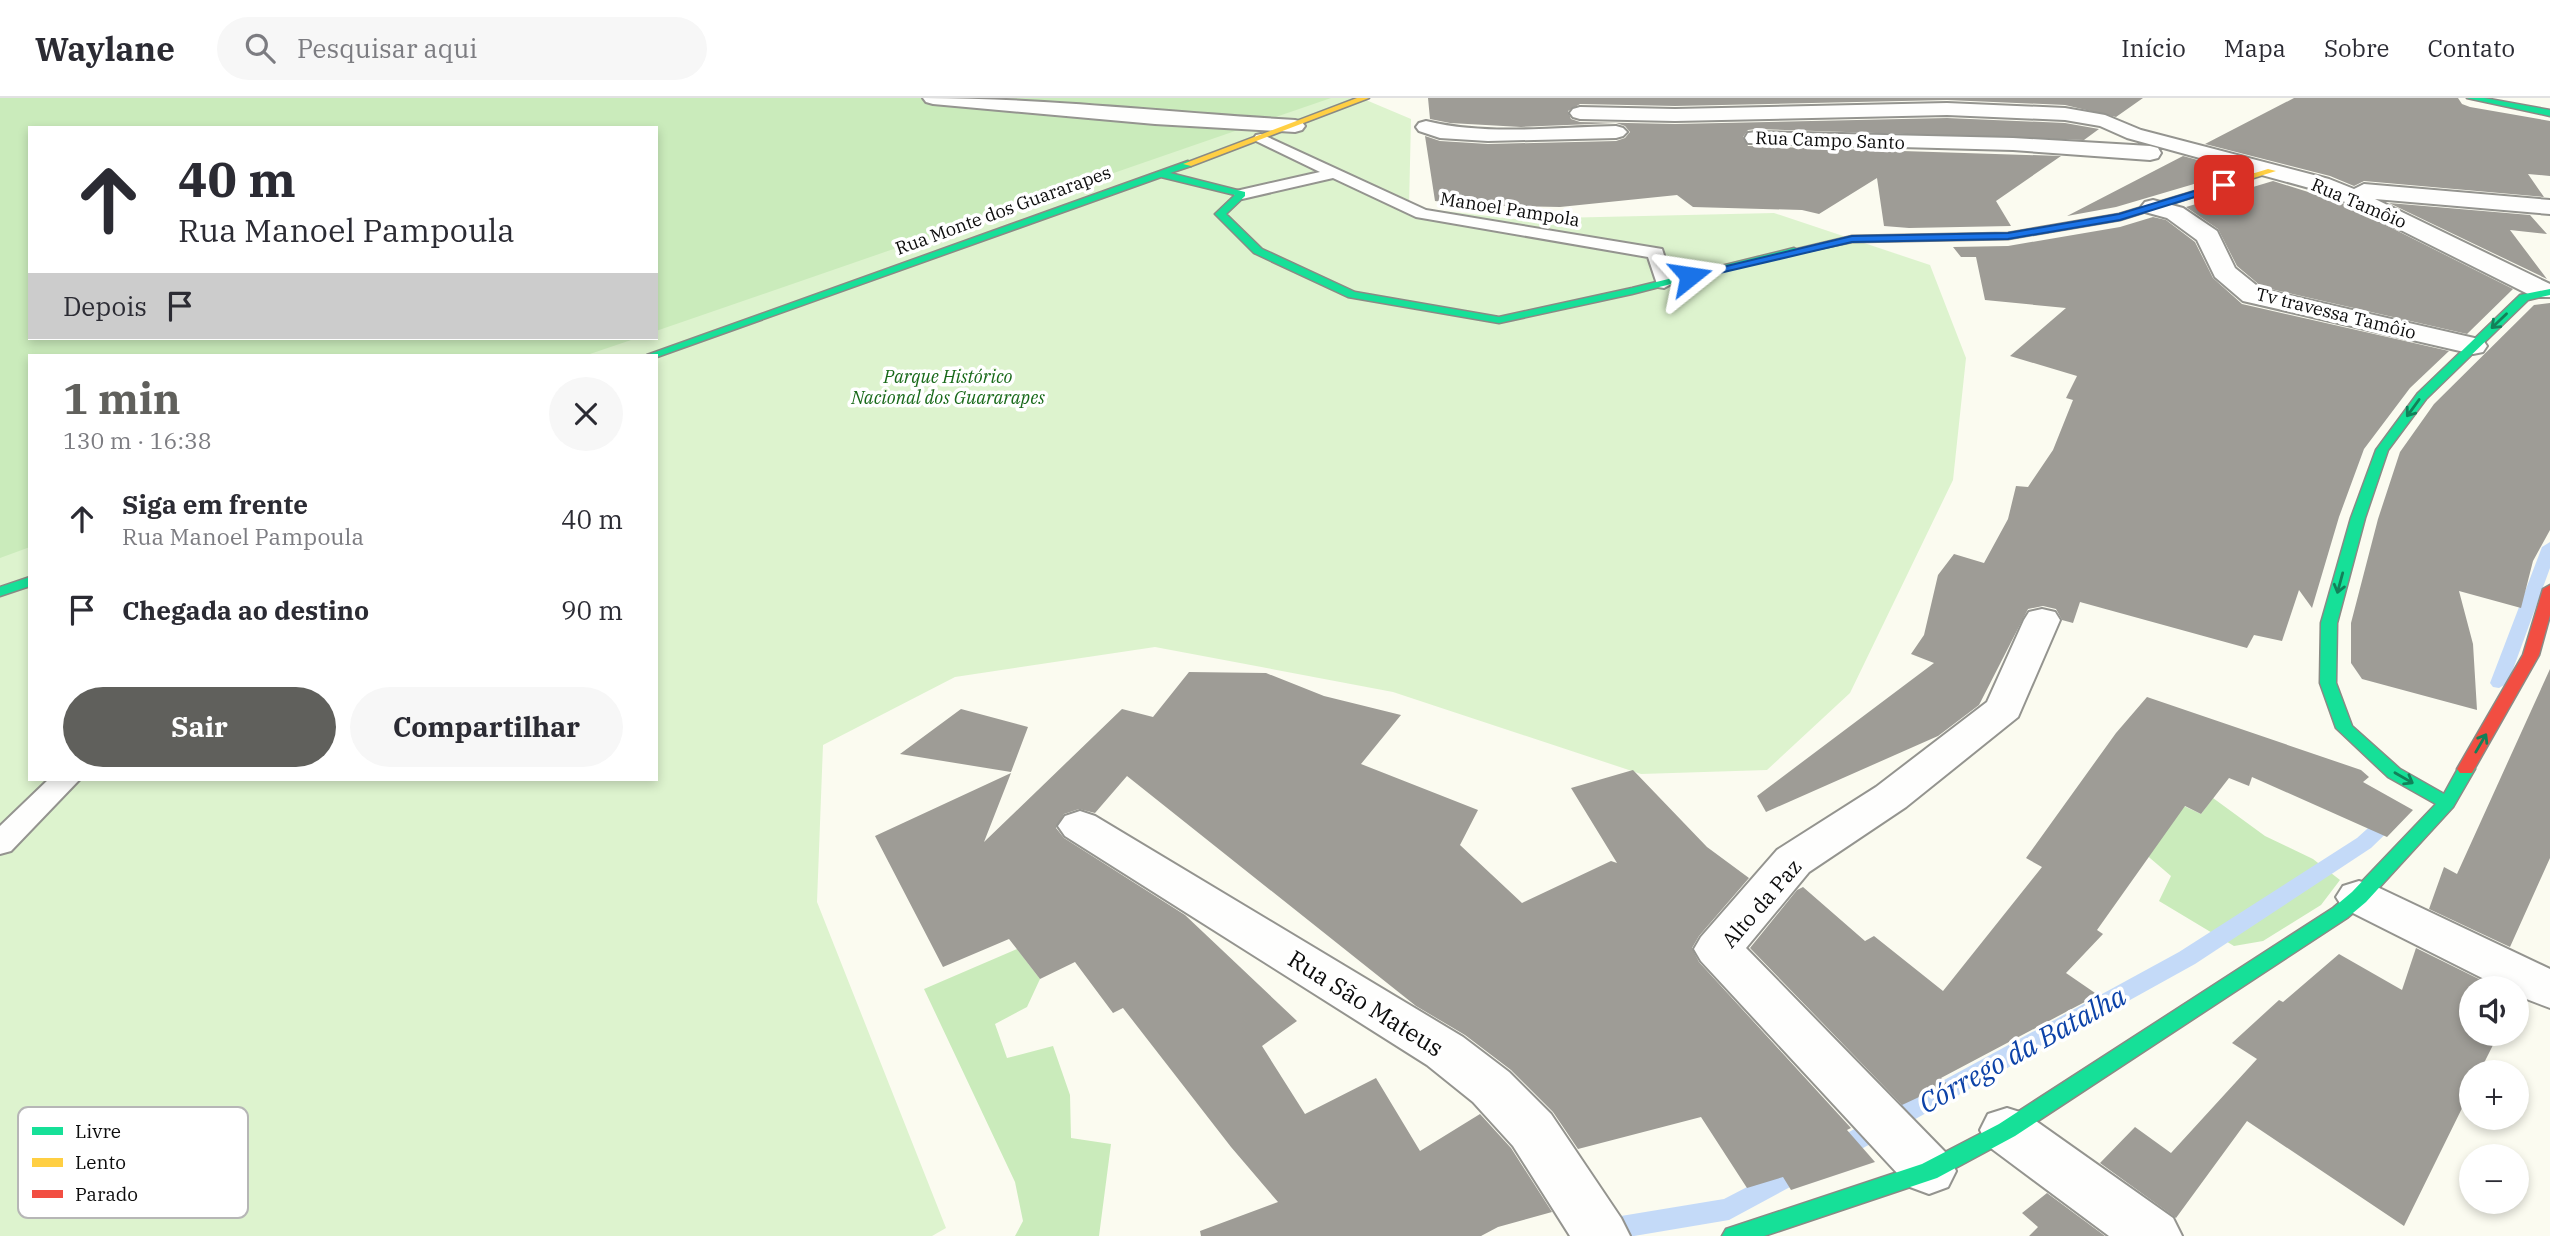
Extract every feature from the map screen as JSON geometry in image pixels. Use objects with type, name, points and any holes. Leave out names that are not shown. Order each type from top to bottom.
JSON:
[{"type":"street","points":[[933,98],[1155,118],[1295,126]]},
{"type":"street","name":"Rua Monte dos Guararapes","points":[[656,354],[1295,126],[1365,98]]},
{"type":"street","points":[[2471,98],[2550,113]]},
{"type":"street","name":"Rua Tamôio","points":[[1580,113],[1675,116],[1947,108],[2065,114],[2105,121],[2134,134],[2321,184],[2368,203],[2547,291]]},
{"type":"street","points":[[1426,127],[1444,132],[1488,134],[1598,132],[1704,135]]},
{"type":"street","name":"Rua Campo Santo","points":[[1740,137],[2070,146],[2235,161]]},
{"type":"street","points":[[1242,194],[1220,214],[1258,251],[1352,295],[1499,320],[1852,239],[2008,236],[2120,217],[2271,171]]},
{"type":"street","points":[[1161,174],[1242,194]]},
{"type":"street","points":[[2321,184],[2396,196],[2550,207]]},
{"type":"street","name":"Tv travessa Tamôio","points":[[2152,207],[2175,213],[2208,236],[2224,272],[2252,295],[2467,353]]},
{"type":"street","points":[[2447,803],[2395,773],[2344,728],[2328,683],[2329,623],[2358,517],[2382,450],[2422,396],[2524,297],[2547,291]]},
{"type":"street","points":[[0,592],[28,582]]},
{"type":"street","points":[[1734,1236],[1929,1171],[2007,1130],[2330,919],[2359,897],[2447,803],[2531,655],[2550,589]]},
{"type":"street","name":"Alto da Paz","points":[[1929,1171],[1717,949],[1793,860],[1891,797],[2004,708],[2042,620]]},
{"type":"street","name":"Rua São Mateus","points":[[1080,826],[1445,1051],[1491,1087],[1532,1130],[1601,1236]]},
{"type":"street","points":[[2359,897],[2550,990]]},
{"type":"street","points":[[2007,1130],[2153,1236]]},
{"type":"lane","name":"Manoel Pampola","points":[[1261,138],[1422,214],[1656,253],[1664,283]]},
{"type":"lane","points":[[1242,194],[1334,173]]},
{"type":"lane","points":[[0,844],[64,781]]},
{"type":"green space","name":"Parque Histórico Nacional dos Guararapes","points":[[0,98],[1371,98],[1366,100],[1411,119],[1409,207],[1514,219],[1774,213],[1930,265],[1966,358],[1953,480],[1850,693],[1767,770],[1641,774],[1393,692],[1155,647],[955,677],[823,745],[817,902],[946,1228],[932,1236],[0,1236]]},
{"type":"green space","points":[[0,98],[1331,98],[658,330],[658,126],[28,126],[28,340],[631,340],[590,354],[28,354],[28,548],[0,558]]},
{"type":"green space","points":[[2213,798],[2265,836],[2313,859],[2340,880],[2321,905],[2263,941],[2234,946],[2159,901],[2171,876],[2130,841],[2169,799],[2201,814]]},
{"type":"green space","points":[[1017,949],[1040,979],[1027,1007],[995,1024],[1007,1058],[1053,1046],[1070,1095],[1071,1138],[1111,1144],[1099,1236],[1015,1236],[1023,1221],[1015,1182],[924,989]]},
{"type":"building","points":[[1428,98],[2143,98],[2116,117],[2065,105],[1947,100],[1675,106],[1580,104],[1568,111],[1571,119],[1580,122],[1675,124],[1947,118],[2065,123],[2099,129],[2084,140],[1756,129],[1748,130],[1743,137],[1748,146],[2061,156],[1996,201],[2011,226],[1909,228],[1884,226],[1877,178],[1819,214],[1802,210],[1693,207],[1677,195],[1560,207],[1461,205],[1435,201],[1425,136],[1440,141],[1488,144],[1616,141],[1625,138],[1630,132],[1625,126],[1616,123],[1521,127],[1450,123],[1430,119]]},
{"type":"building","points":[[2294,98],[2458,98],[2462,104],[2470,107],[2550,121],[2550,176],[2528,174],[2544,197],[2364,181],[2354,186],[2330,176],[2205,144]]},
{"type":"building","points":[[2183,156],[2238,171],[2116,207],[2067,216]]},
{"type":"building","points":[[2273,181],[2340,202],[2513,289],[2467,334],[2262,287],[2237,266],[2218,229],[2186,207]]},
{"type":"building","points":[[2389,203],[2530,215],[2547,234],[2510,230],[2547,279]]},
{"type":"building","points":[[2153,217],[2166,220],[2195,242],[2213,278],[2242,304],[2449,351],[2410,388],[2364,449],[2339,517],[2312,608],[2299,590],[2282,641],[2254,635],[2247,648],[2080,602],[2073,623],[2062,620],[2056,609],[2043,606],[2028,609],[1979,705],[1938,736],[1766,812],[1757,796],[1934,663],[1911,654],[1924,635],[1938,575],[1954,554],[1984,563],[2008,519],[2016,486],[2028,487],[2053,450],[2073,400],[2066,398],[2077,376],[2010,356],[2066,308],[1985,300],[1976,257],[1961,257],[1953,247],[2008,246],[2120,227]]},
{"type":"building","points":[[2550,303],[2550,530],[2533,561],[2521,608],[2459,591],[2473,644],[2477,710],[2362,679],[2351,663],[2351,623],[2378,519],[2400,452],[2434,404],[2534,305]]},
{"type":"building","points":[[2550,669],[2550,858],[2510,947],[2429,909],[2444,867],[2457,874]]},
{"type":"building","points":[[1189,672],[1266,673],[1324,696],[1401,715],[1361,764],[1478,810],[1460,845],[1522,903],[1611,861],[1617,863],[1571,788],[1633,770],[1707,847],[1749,878],[1699,936],[1692,948],[1699,962],[1851,1128],[1847,1130],[1875,1162],[1791,1190],[1783,1177],[1747,1188],[1701,1117],[1578,1149],[1553,1112],[1511,1070],[1465,1035],[1416,1006],[1127,776],[1095,813],[1079,809],[1064,814],[1056,828],[1064,838],[1185,915],[1297,1021],[1262,1046],[1305,1114],[1376,1078],[1420,1151],[1480,1114],[1511,1148],[1552,1212],[1498,1227],[1481,1236],[1201,1236],[1200,1231],[1278,1202],[1231,1147],[1123,1008],[1113,1013],[1075,962],[1040,979],[1009,939],[943,967],[875,836],[1011,773],[984,842],[1122,709],[1153,717]]},
{"type":"building","points":[[2147,697],[2361,770],[2369,777],[2363,782],[2413,810],[2387,837],[2252,777],[2249,786],[2229,778],[2201,814],[2185,806],[2097,930],[2103,934],[2066,973],[2098,995],[1941,1078],[1947,1084],[1902,1105],[1750,948],[1797,890],[1803,887],[1865,941],[1874,936],[1943,991],[2042,867],[2026,858],[2116,733]]},
{"type":"building","points":[[961,709],[1028,727],[1011,772],[900,754]]},
{"type":"building","points":[[2416,948],[2473,976],[2459,976],[2459,1046],[2492,1046],[2486,1060],[2459,1060],[2459,1114],[2404,1226],[2247,1121],[2176,1218],[2100,1163],[2135,1127],[2171,1153],[2257,1059],[2232,1043],[2279,1000],[2283,1002],[2339,954],[2402,990]]},
{"type":"building","points":[[2047,1193],[2105,1236],[2029,1236],[2038,1227],[2022,1213]]},
{"type":"waterway","name":"Córrego da Batalha","points":[[2499,683],[2550,547]]},
{"type":"waterway","name":"Córrego da Batalha","points":[[1836,1151],[2187,958],[2364,843],[2393,817]]},
{"type":"waterway","name":"Córrego da Batalha","points":[[1621,1227],[1729,1209],[1805,1167]]},
{"type":"traffic: fast","points":[[2471,98],[2550,113]]},
{"type":"traffic: fast","points":[[656,354],[1188,164]]},
{"type":"traffic: fast","points":[[1161,174],[1242,194],[1220,214],[1258,251],[1352,295],[1499,320],[1794,251]]},
{"type":"traffic: fast","points":[[2447,803],[2394,773],[2344,728],[2328,683],[2329,623],[2358,518],[2382,450],[2422,396],[2524,297],[2550,292]]},
{"type":"traffic: fast","points":[[0,592],[28,582]]},
{"type":"traffic: fast","points":[[1734,1236],[1929,1171],[2007,1130],[2340,913],[2359,897],[2447,803],[2466,769]]},
{"type":"traffic: slow","points":[[1188,164],[1365,98]]},
{"type":"traffic: slow","points":[[1794,251],[1852,239],[2008,236],[2120,217],[2271,171]]},
{"type":"traffic: jam","points":[[2466,769],[2531,655],[2550,589]]},
{"type":"route","points":[[1690,276],[1852,239],[1883,236],[2008,236],[2120,217],[2224,185]]}]
